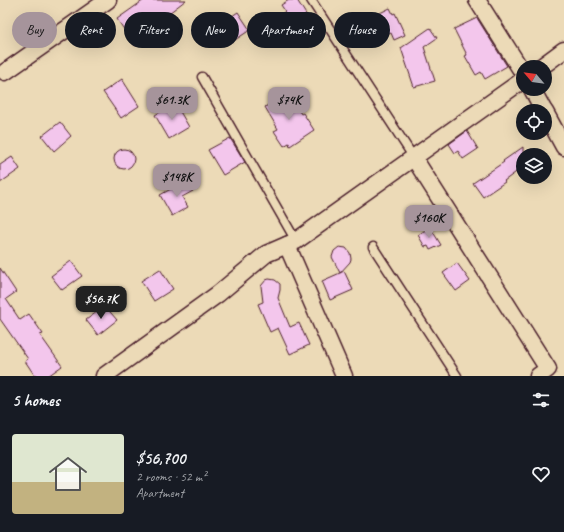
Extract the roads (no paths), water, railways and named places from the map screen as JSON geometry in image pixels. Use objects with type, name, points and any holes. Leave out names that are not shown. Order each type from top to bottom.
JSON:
[{"type":"street","points":[[2,69],[108,0]]},
{"type":"street","points":[[477,0],[516,61]]},
{"type":"street","points":[[550,60],[564,50]]},
{"type":"street","points":[[104,376],[218,294],[266,254],[292,243],[516,85]]},
{"type":"street","points":[[552,125],[564,147]]},
{"type":"street","points":[[414,158],[548,369],[538,376]]},
{"type":"street","points":[[292,243],[344,376]]},
{"type":"lane","points":[[311,0],[414,158]]},
{"type":"lane","points":[[202,77],[292,243]]},
{"type":"lane","points":[[373,247],[457,376]]}]
